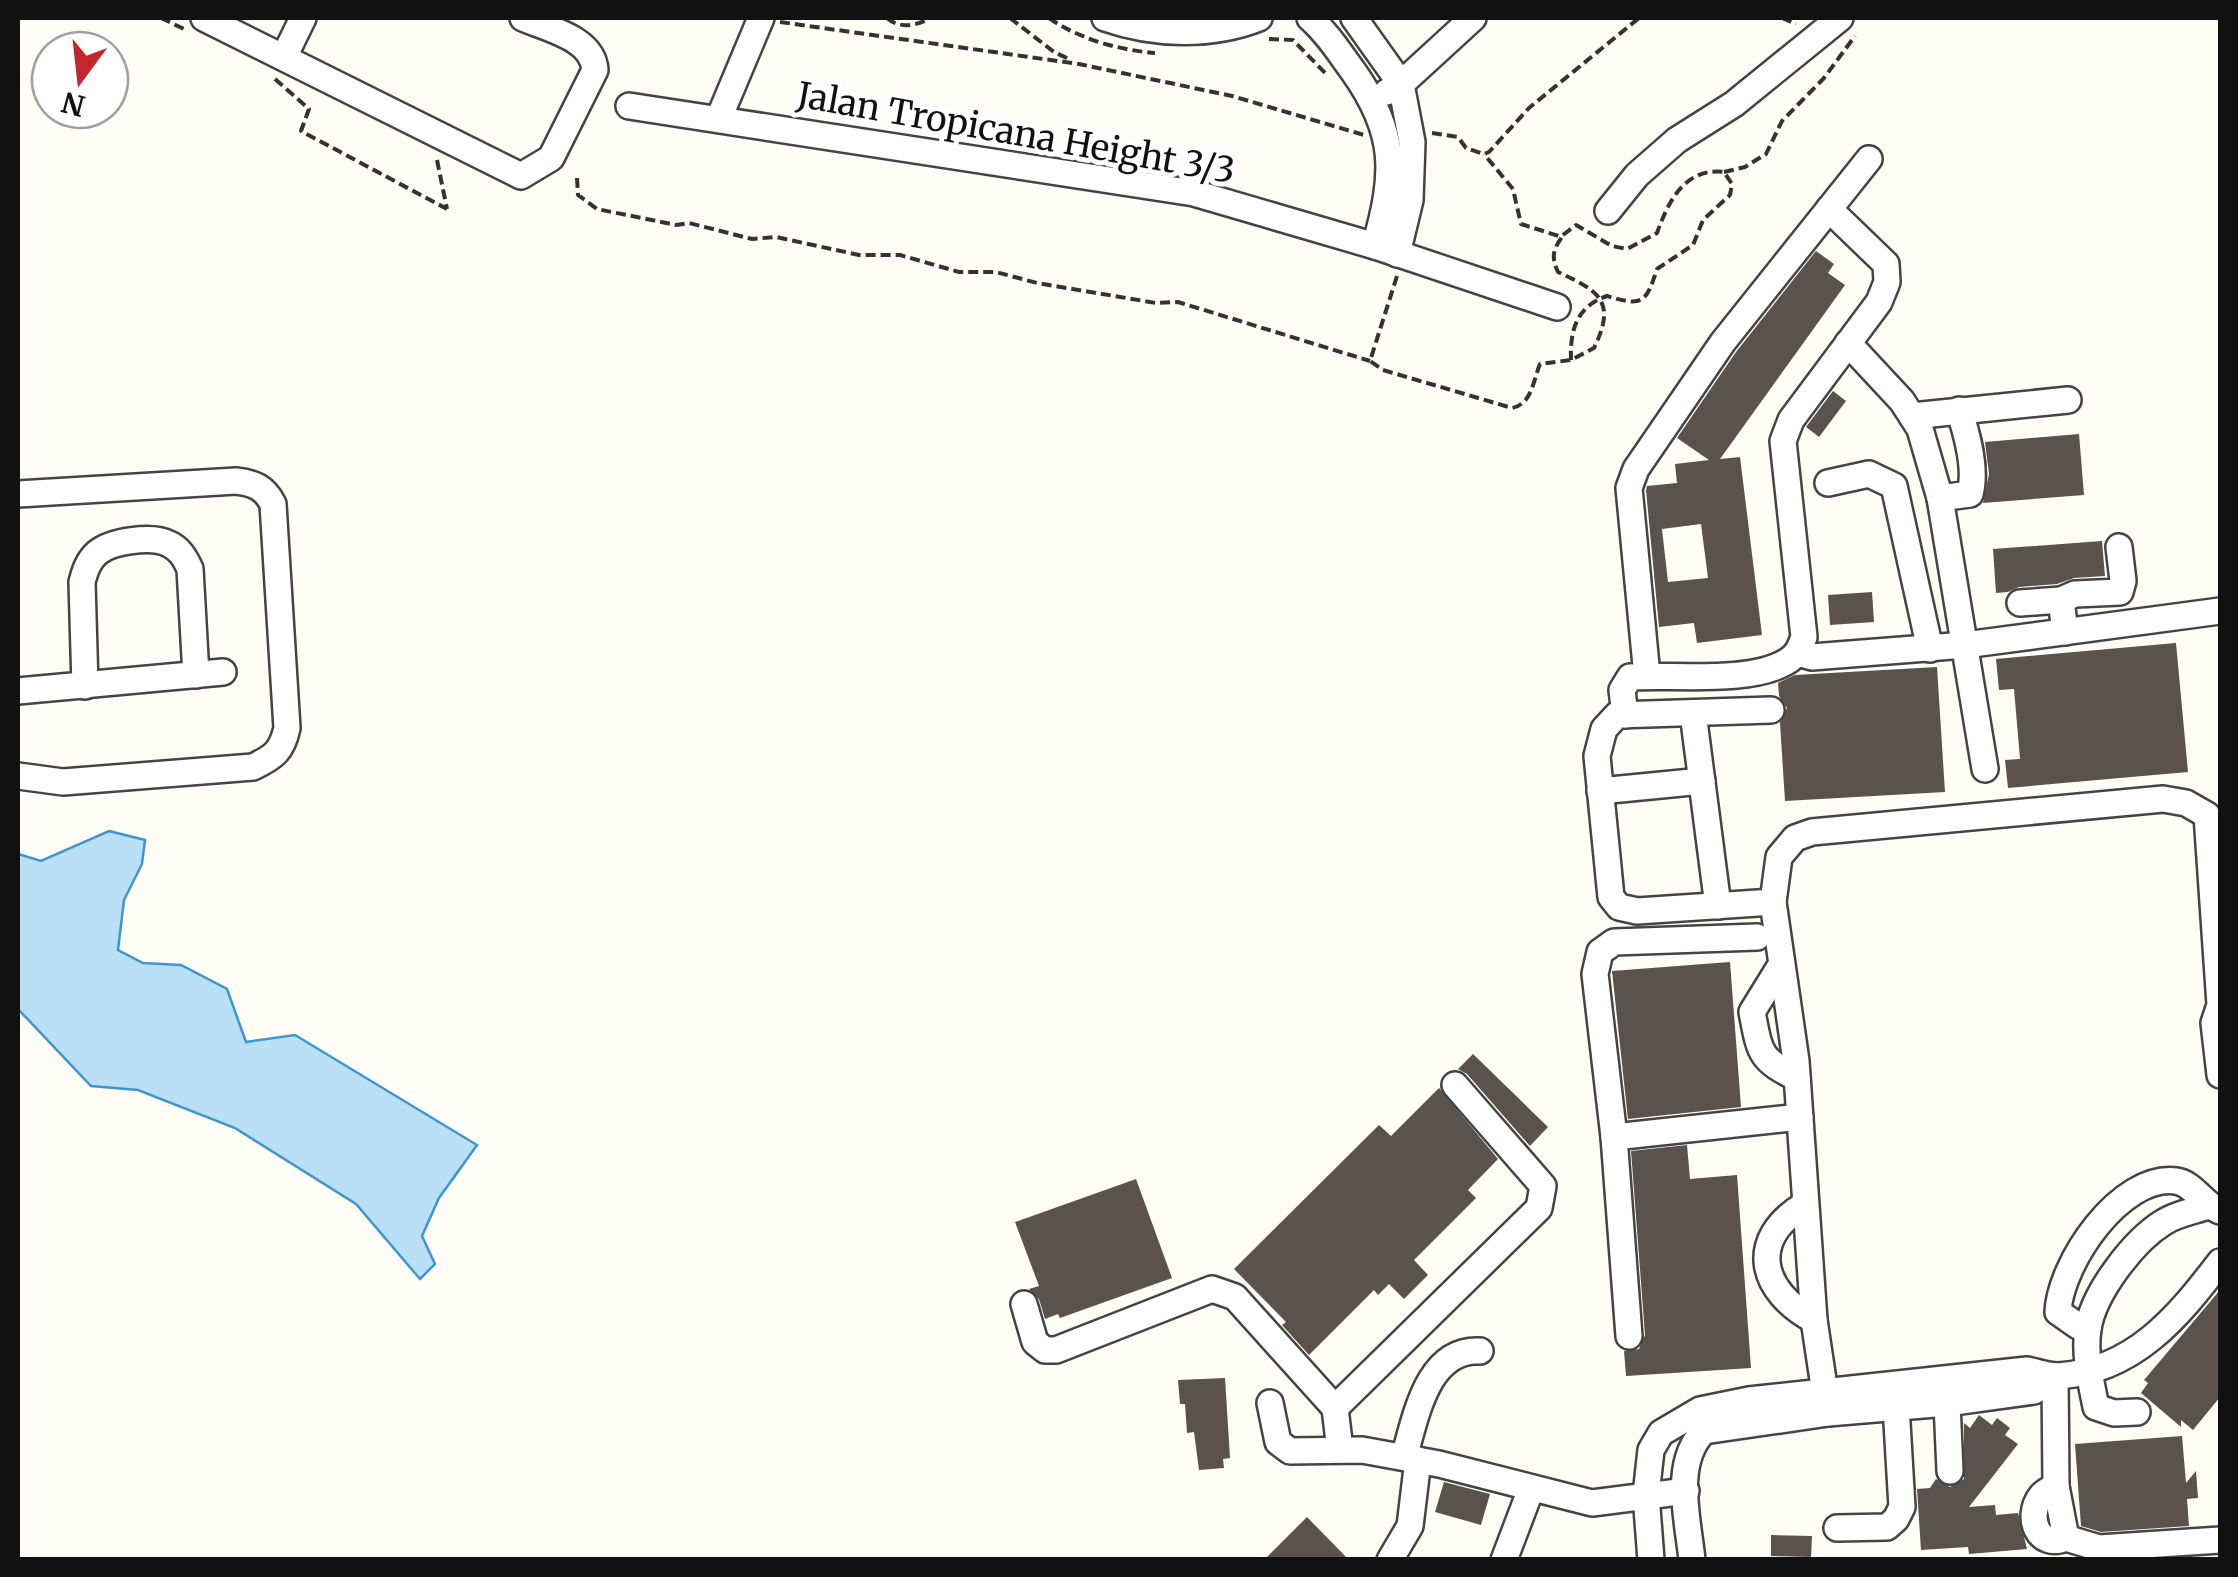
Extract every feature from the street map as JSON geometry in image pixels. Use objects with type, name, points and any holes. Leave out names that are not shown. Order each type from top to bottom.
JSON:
[{"type":"street","points":[[274,63],[302,18]]},
{"type":"street","points":[[200,26],[521,176],[551,158],[595,70],[594,58],[585,45],[523,18]]},
{"type":"street","points":[[1105,18],[1174,32],[1238,26],[1264,28]]},
{"type":"street","points":[[1354,18],[1401,84],[1400,170],[1410,200],[1392,253]]},
{"type":"street","points":[[1374,100],[1401,84],[1473,18]]},
{"type":"street","points":[[719,118],[761,19]]},
{"type":"street","points":[[1327,22],[1398,136]]},
{"type":"street","points":[[1608,211],[1636,175],[1677,140],[1849,24]]},
{"type":"street","name":"Jalan Tropicana Height 3/3","points":[[629,106],[1194,193],[1557,307]]},
{"type":"street","points":[[1647,676],[1630,488],[1636,469],[1723,342],[1870,159]]},
{"type":"street","points":[[1625,715],[1622,690],[1630,677],[1744,674],[1784,664],[1798,653],[1804,638],[1783,441],[1791,420],[1879,302],[1887,282],[1886,264],[1829,209]]},
{"type":"street","points":[[1848,343],[1902,401],[1920,428],[1940,498],[1986,768]]},
{"type":"street","points":[[1912,416],[2068,400]]},
{"type":"street","points":[[1940,498],[1970,494],[1973,485],[1966,431],[1959,410]]},
{"type":"street","points":[[1828,482],[1868,474],[1894,486],[1930,649]]},
{"type":"street","points":[[18,494],[236,481],[265,490],[273,504],[287,728],[283,748],[253,767],[63,782],[18,776]]},
{"type":"street","points":[[85,686],[82,582],[87,566],[98,552],[112,546],[154,540],[169,544],[182,554],[190,568],[196,674]]},
{"type":"street","points":[[2020,603],[2120,592],[2123,581],[2119,547]]},
{"type":"street","points":[[2061,600],[2065,632]]},
{"type":"street","points":[[1798,653],[1812,657],[1930,649],[2220,611]]},
{"type":"street","points":[[18,690],[223,672]]},
{"type":"street","points":[[1771,710],[1617,715],[1604,729],[1597,756],[1611,897],[1619,907],[1637,910],[1772,902]]},
{"type":"street","points":[[1694,713],[1718,906]]},
{"type":"street","points":[[1600,791],[1702,780]]},
{"type":"street","points":[[1826,1402],[1814,1320],[1797,1078],[1772,902],[1778,857],[1795,838],[1812,832],[2163,800],[2186,804],[2207,815],[2220,1005],[2214,1023],[2220,1075]]},
{"type":"street","points":[[1637,910],[1640,942]]},
{"type":"street","points":[[1628,1336],[1614,1137],[1595,974],[1600,952],[1614,942],[1757,938]]},
{"type":"street","points":[[1781,966],[1752,1012],[1758,1044],[1768,1064],[1797,1078]]},
{"type":"street","points":[[1335,1408],[1539,1208],[1543,1186],[1456,1085]]},
{"type":"street","points":[[1614,1137],[1800,1117]]},
{"type":"street","points":[[2088,1328],[2058,1312],[2058,1295],[2086,1236],[2132,1193],[2158,1183],[2178,1181],[2214,1209]]},
{"type":"street","points":[[1804,1205],[1783,1218],[1770,1234],[1768,1264],[1774,1288],[1790,1308],[1814,1320]]},
{"type":"street","points":[[2137,1412],[2114,1413],[2096,1407],[2088,1370],[2088,1328],[2102,1293],[2124,1259],[2164,1222],[2214,1209]]},
{"type":"street","points":[[1692,1560],[1686,1490],[1688,1431],[1700,1410],[1896,1395],[2027,1370],[2055,1376],[2088,1370],[2142,1348],[2184,1308],[2220,1262]]},
{"type":"street","points":[[1024,1304],[1035,1342],[1045,1350],[1056,1350],[1212,1288],[1235,1296],[1335,1408],[1340,1450]]},
{"type":"street","points":[[1390,1560],[1410,1526],[1411,1458],[1420,1402],[1443,1362],[1467,1350],[1480,1351]]},
{"type":"street","points":[[1896,1395],[1947,1403],[2034,1391],[2055,1376]]},
{"type":"street","points":[[2055,1376],[2056,1486],[2041,1496],[2034,1513],[2036,1532],[2057,1542],[2066,1538],[2099,1548],[2220,1540]]},
{"type":"street","points":[[1837,1528],[1887,1527],[1896,1520],[1902,1506],[1896,1395]]},
{"type":"street","points":[[1270,1403],[1278,1442],[1290,1451],[1362,1450],[1411,1458],[1592,1504],[1686,1490]]},
{"type":"street","points":[[1947,1403],[1950,1471]]},
{"type":"street","points":[[1651,1560],[1647,1465],[1661,1433],[1688,1431]]},
{"type":"street","points":[[1504,1560],[1531,1489]]},
{"type":"path","points":[[161,18],[200,26]]},
{"type":"path","points":[[888,18],[907,26],[930,18]]},
{"type":"path","points":[[1010,18],[1054,52],[1079,64]]},
{"type":"path","points":[[1049,18],[1100,42],[1165,53]]},
{"type":"path","points":[[1484,154],[1529,108],[1639,18]]},
{"type":"path","points":[[1782,18],[1806,26]]},
{"type":"path","points":[[761,19],[1079,64],[1232,96],[1375,139],[1444,133],[1458,137],[1466,148],[1484,154],[1513,190],[1521,224],[1562,236]]},
{"type":"path","points":[[577,178],[578,195],[597,209],[676,225],[689,223],[752,239],[776,237],[879,258],[900,255],[959,272],[996,272],[1156,303],[1178,302],[1512,408],[1522,406],[1529,398],[1540,364],[1572,360],[1594,348],[1600,335],[1604,311],[1600,298],[1591,287],[1558,272],[1552,260],[1562,236],[1576,225],[1612,246],[1627,249],[1657,233],[1666,209],[1695,175],[1745,167],[1766,154],[1782,122],[1824,78],[1849,24]]},
{"type":"path","points":[[906,40],[907,26]]},
{"type":"path","points":[[1264,28],[1293,40],[1336,83]]},
{"type":"path","points":[[274,63],[309,109]]},
{"type":"path","points":[[314,98],[301,131],[447,209],[437,156]]},
{"type":"path","points":[[1572,360],[1571,335],[1576,319],[1586,307],[1607,296],[1631,304],[1644,300],[1651,291],[1657,268],[1692,246],[1703,220],[1730,195],[1732,184],[1724,172]]},
{"type":"path","points":[[1370,361],[1392,253]]},
{"type":"water","points":[[109,831],[145,840],[142,864],[124,900],[118,950],[143,963],[181,965],[227,989],[246,1042],[295,1035],[477,1145],[439,1198],[422,1236],[435,1264],[420,1279],[356,1204],[235,1128],[138,1090],[91,1086],[18,1009],[18,854],[41,861]]},
{"type":"building","points":[[1816,251],[1834,264],[1828,273],[1845,285],[1720,459],[1740,457],[1762,635],[1697,643],[1694,623],[1659,627],[1646,490],[1647,486],[1677,483],[1675,464],[1709,460],[1677,438],[1736,352]],"holes":[[[1701,524],[1708,578],[1668,582],[1662,529]]]},
{"type":"building","points":[[1833,391],[1846,401],[1819,437],[1806,427]]},
{"type":"building","points":[[2079,434],[2084,495],[1983,503],[1989,474],[1985,442]]},
{"type":"building","points":[[2102,541],[2105,576],[1996,593],[1993,549]]},
{"type":"building","points":[[1872,592],[1874,622],[1830,625],[1828,595]]},
{"type":"building","points":[[2176,643],[2188,772],[2008,788],[2005,760],[2020,759],[2014,689],[1999,690],[1996,659]]},
{"type":"building","points":[[1937,667],[1945,792],[1785,801],[1780,723],[1787,708],[1779,696],[1778,683],[1795,675]]},
{"type":"building","points":[[1730,962],[1741,1107],[1628,1119],[1612,971]]},
{"type":"building","points":[[1473,1054],[1548,1127],[1530,1146],[1467,1074],[1458,1069]]},
{"type":"building","points":[[1439,1088],[1498,1159],[1468,1190],[1476,1198],[1414,1260],[1428,1275],[1404,1299],[1389,1284],[1378,1295],[1374,1290],[1309,1355],[1282,1325],[1286,1322],[1234,1269],[1379,1125],[1391,1136]]},
{"type":"building","points":[[1687,1145],[1690,1179],[1737,1175],[1751,1368],[1626,1376],[1624,1351],[1639,1349],[1645,1335],[1631,1151]]},
{"type":"building","points":[[1136,1179],[1172,1278],[1060,1318],[1058,1314],[1045,1319],[1039,1299],[1029,1289],[1039,1286],[1015,1222]]},
{"type":"building","points":[[2220,1290],[2220,1397],[2193,1430],[2181,1420],[2181,1427],[2141,1393],[2148,1383],[2144,1380]]},
{"type":"building","points":[[1225,1378],[1230,1458],[1223,1459],[1224,1468],[1199,1470],[1194,1432],[1187,1433],[1178,1380]]},
{"type":"building","points":[[1979,1415],[1992,1425],[1997,1418],[2010,1428],[2005,1435],[2018,1444],[1969,1507],[1995,1505],[1996,1515],[2018,1513],[2027,1549],[1969,1554],[1968,1547],[1921,1550],[1917,1489],[1930,1488],[1936,1479],[1950,1487],[1964,1479],[1964,1423],[1970,1428]]},
{"type":"building","points":[[2182,1436],[2186,1483],[2196,1471],[2198,1498],[2187,1499],[2189,1526],[2101,1532],[2081,1526],[2075,1444]]},
{"type":"building","points":[[1444,1482],[1490,1494],[1481,1525],[1435,1512]]},
{"type":"building","points":[[1307,1517],[1349,1560],[1264,1560]]},
{"type":"building","points":[[1771,1535],[1812,1536],[1811,1557],[1771,1556]]}]
